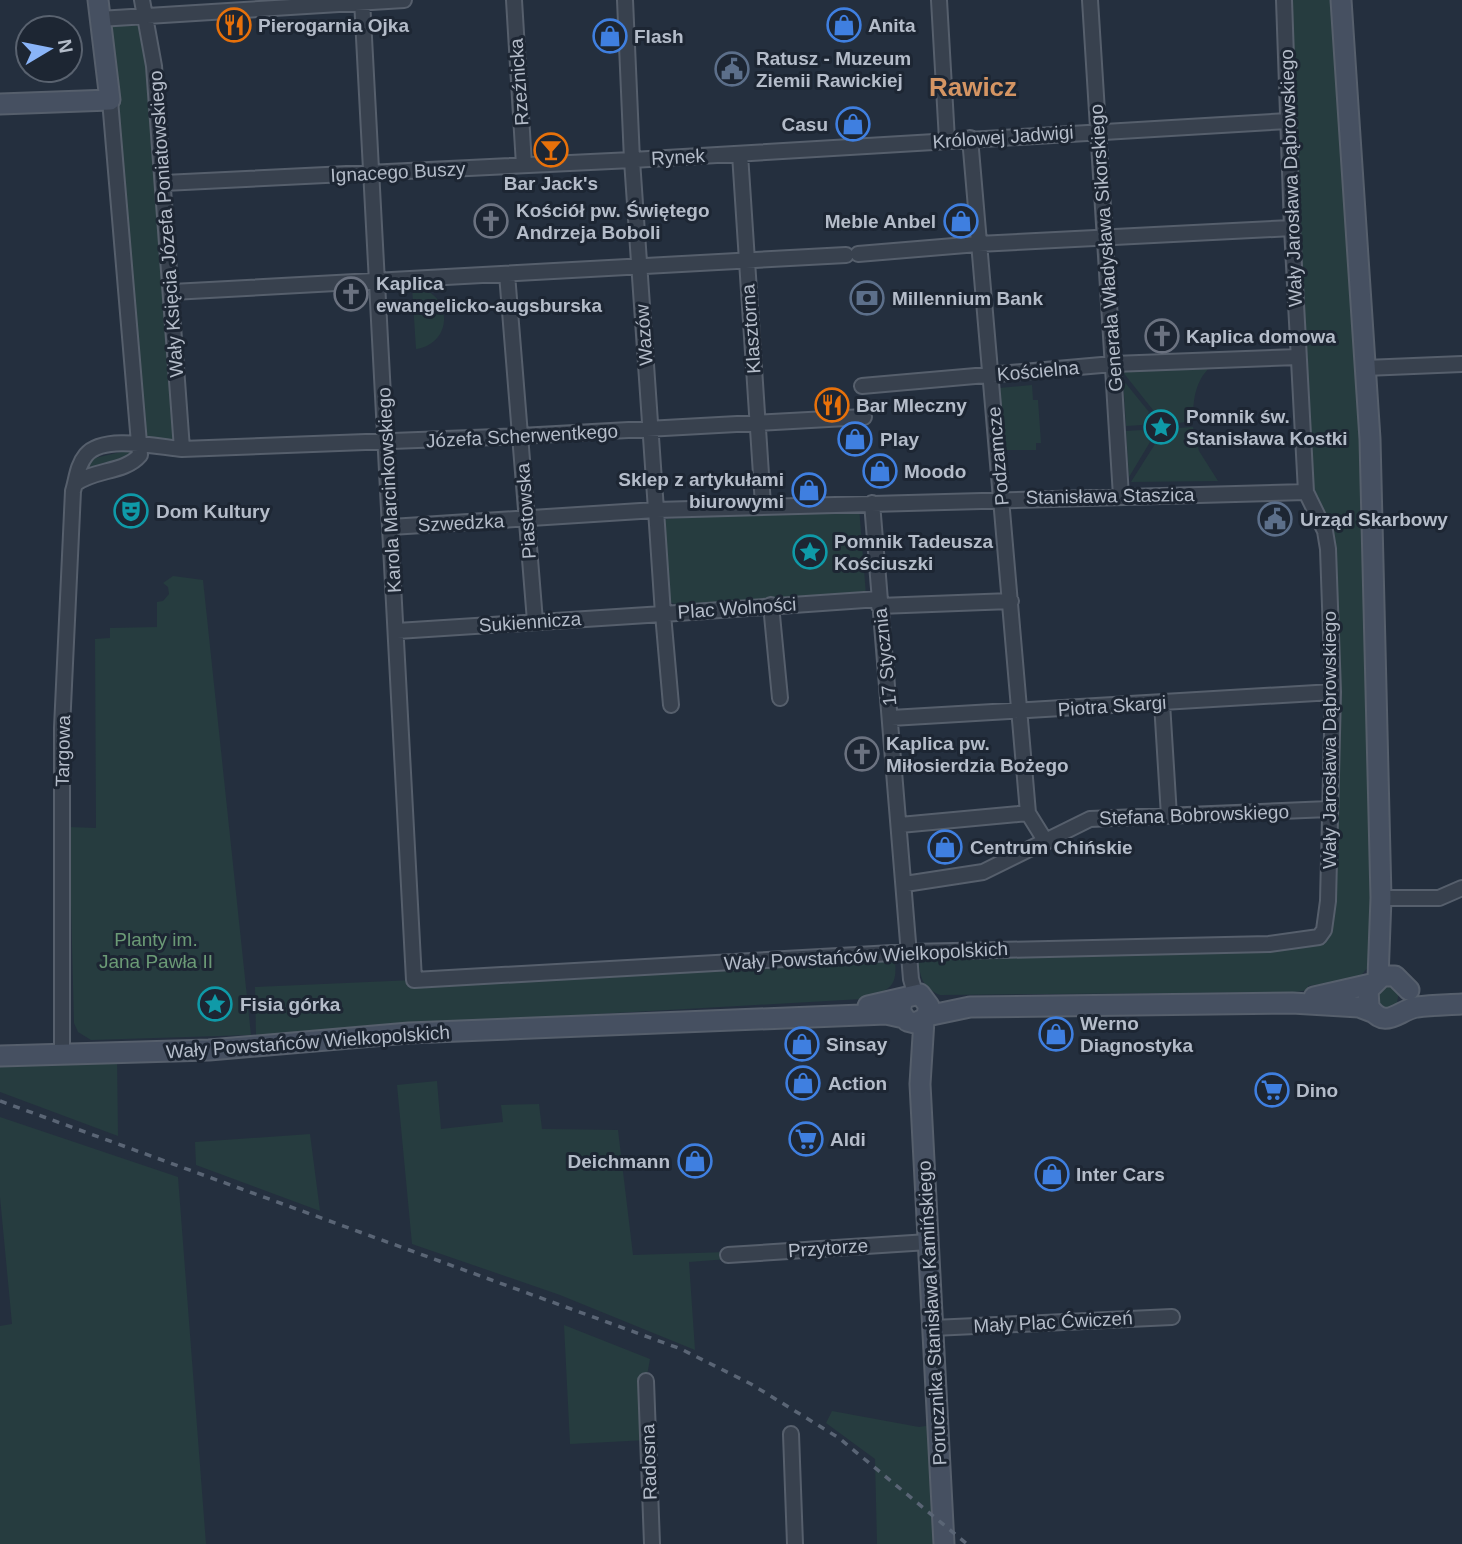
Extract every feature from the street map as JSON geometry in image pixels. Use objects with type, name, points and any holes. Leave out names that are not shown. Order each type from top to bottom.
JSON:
[{"type":"street","points":[[75,484],[96,471],[134,462],[140,455],[110,100],[99,9],[404,0]]},
{"type":"street","name":"Rzeźnicka","points":[[514,0],[524,165]]},
{"type":"street","name":"Rynek","points":[[625,0],[632,160],[843,149]]},
{"type":"street","points":[[939,0],[947,140]]},
{"type":"street","name":"Generała Władysława Sikorskiego","points":[[1090,0],[1121,496]]},
{"type":"street","name":"Wały Jarosława Dąbrowskiego","points":[[1284,0],[1292,228],[1306,492],[1325,531],[1328,549],[1333,692],[1328,901],[1324,930],[1319,937]]},
{"type":"street","points":[[1341,0],[1365,368],[1376,616],[1381,929],[1392,988]]},
{"type":"street","name":"Karola Marcinkowskiego","points":[[362,1],[379,280],[414,980]]},
{"type":"street","name":"Wały Księcia Józefa Poniatowskiego","points":[[143,8],[154,66],[182,449]]},
{"type":"street","points":[[0,104],[110,100]]},
{"type":"street","name":"Królowej Jadwigi","points":[[843,149],[970,138],[1288,121]]},
{"type":"street","name":"Podzamcze","points":[[970,138],[1028,813]]},
{"type":"street","name":"Klasztorna","points":[[740,154],[763,505]]},
{"type":"street","name":"Ignacego Buszy","points":[[164,183],[632,160]]},
{"type":"street","name":"Wazów","points":[[632,160],[656,510]]},
{"type":"street","points":[[172,292],[746,262],[978,244],[1292,228]]},
{"type":"street","name":"Piastowska","points":[[507,274],[535,621]]},
{"type":"street","name":"Kościelna","points":[[862,386],[1113,364],[1298,357]]},
{"type":"street","points":[[1365,368],[1462,364]]},
{"type":"street","name":"Józefa Scherwentkego","points":[[139,443],[182,449],[386,442],[864,418]]},
{"type":"street","name":"Targowa","points":[[62,1055],[62,728],[75,484],[78,469],[89,452],[102,446],[139,443]]},
{"type":"street","name":"Stanisława Staszica","points":[[872,503],[1306,492]]},
{"type":"street","points":[[656,510],[872,503]]},
{"type":"street","name":"17 Stycznia","points":[[872,503],[905,884],[912,1007]]},
{"type":"street","name":"Szwedzka","points":[[391,527],[656,510]]},
{"type":"street","name":"Plac Wolności","points":[[656,510],[663,614],[771,605],[1011,601]]},
{"type":"street","points":[[771,605],[780,698]]},
{"type":"street","points":[[663,614],[671,705]]},
{"type":"street","name":"Sukiennicza","points":[[397,631],[663,614]]},
{"type":"street","name":"Piotra Skargi","points":[[891,718],[1333,692]]},
{"type":"street","points":[[1161,703],[1169,816]]},
{"type":"street","name":"Stefana Bobrowskiego","points":[[905,884],[983,872],[1090,819],[1329,809]]},
{"type":"street","points":[[900,825],[1028,813],[1046,842]]},
{"type":"street","points":[[1381,898],[1439,898],[1462,888]]},
{"type":"street","name":"Wały Powstańców Wielkopolskich","points":[[414,980],[910,952],[1269,944],[1319,937]]},
{"type":"street","points":[[1372,1012],[1366,997],[1392,988],[1462,1002]]},
{"type":"street","name":"Wały Powstańców Wielkopolskich","points":[[0,1056],[209,1050],[409,1034],[912,1007],[1293,1003],[1359,1007],[1380,1018],[1391,1019],[1392,988],[1293,1003]]},
{"type":"street","name":"Porucznika Stanisława Kamińskiego","points":[[912,1007],[920,1083],[944,1544]]},
{"type":"street","name":"Przytorze","points":[[728,1255],[928,1242]]},
{"type":"street","name":"Mały Plac Ćwiczeń","points":[[933,1328],[1172,1317]]},
{"type":"street","name":"Radosna","points":[[646,1381],[652,1544]]},
{"type":"street","points":[[791,1434],[795,1544]]},
{"type":"green space","points":[[1288,0],[1334,0],[1362,445],[1372,796],[1369,966],[1359,978],[1308,986],[1308,990],[1296,992],[940,995],[925,984],[918,957],[1322,942],[1333,550],[1313,493]]},
{"type":"green space","points":[[127,22],[136,24],[141,30],[151,89],[178,428],[174,439],[148,438],[143,430],[111,26]]},
{"type":"green space","points":[[412,287],[425,290],[435,297],[444,316],[438,337],[429,345],[416,349]]},
{"type":"green space","points":[[1214,364],[1199,383],[1193,421],[1178,423],[1168,410],[1153,410],[1122,371]]},
{"type":"green space","points":[[1123,380],[1149,412],[1142,425],[1126,426]]},
{"type":"green space","points":[[1032,385],[1033,400],[1038,400],[1041,443],[1036,443],[1036,450],[1005,450],[999,388]]},
{"type":"green space","points":[[1160,416],[1168,419],[1171,427],[1168,435],[1160,438],[1152,435],[1149,427],[1152,419]]},
{"type":"green space","points":[[1193,427],[1199,451],[1218,481],[1131,482],[1155,444],[1171,441],[1178,428]]},
{"type":"green space","points":[[1142,430],[1150,442],[1129,477],[1126,431]]},
{"type":"green space","points":[[129,450],[130,456],[85,468],[91,459]]},
{"type":"green space","points":[[859,507],[866,595],[675,604],[668,601],[664,521],[667,519]]},
{"type":"green space","name":"Planty im. Jana Pawła II","points":[[173,576],[203,580],[251,1035],[91,1040],[78,1032],[74,1023],[69,827],[96,828],[95,639],[110,638],[110,628],[157,627],[157,602],[163,601],[169,594],[168,587],[163,583]]},
{"type":"green space","name":"Planty im. Jana Pawła II","points":[[895,959],[894,980],[879,993],[879,998],[423,1024],[256,1037],[255,987]]},
{"type":"green space","points":[[1390,983],[1399,991],[1396,1009],[1378,1011],[1373,989]]},
{"type":"green space","points":[[117,1054],[118,1136],[0,1092],[0,1067],[58,1064]]},
{"type":"green space","points":[[437,1081],[441,1129],[503,1122],[501,1105],[539,1104],[542,1129],[618,1130],[633,1255],[728,1252],[728,1259],[689,1262],[695,1350],[560,1295],[412,1244],[397,1085]]},
{"type":"green space","points":[[0,1117],[178,1177],[206,1544],[0,1544],[0,1326],[12,1324],[0,1197]]},
{"type":"green space","points":[[310,1134],[320,1211],[196,1165],[195,1142]]},
{"type":"green space","points":[[564,1325],[650,1359],[646,1381],[648,1440],[570,1444]]},
{"type":"green space","points":[[832,1411],[919,1427],[938,1424],[944,1544],[877,1544],[875,1459],[826,1423]]},
{"type":"railway","points":[[0,1101],[681,1349],[751,1384],[839,1438],[967,1544]]},
{"type":"place","name":"Pierogarnia Ojka","points":[[234,25]]},
{"type":"place","name":"Anita","points":[[844,25]]},
{"type":"place","name":"Flash","points":[[610,36]]},
{"type":"place","name":"Ratusz - Muzeum Ziemii Rawickiej","points":[[732,69]]},
{"type":"place","name":"Casu","points":[[853,124]]},
{"type":"place","name":"Bar Jack's","points":[[551,150]]},
{"type":"place","name":"Kościół pw. Świętego Andrzeja Boboli","points":[[491,221]]},
{"type":"place","name":"Meble Anbel","points":[[961,221]]},
{"type":"place","name":"Kaplica ewangelicko-augsburska","points":[[351,294]]},
{"type":"place","name":"Millennium Bank","points":[[867,298]]},
{"type":"place","name":"Kaplica domowa","points":[[1162,336]]},
{"type":"place","name":"Bar Mleczny","points":[[832,405]]},
{"type":"place","name":"Pomnik św. Stanisława Kostki","points":[[1161,427]]},
{"type":"place","name":"Play","points":[[855,439]]},
{"type":"place","name":"Moodo","points":[[880,471]]},
{"type":"place","name":"Sklep z artykułami biurowymi","points":[[809,490]]},
{"type":"place","name":"Dom Kultury","points":[[131,511]]},
{"type":"place","name":"Urząd Skarbowy","points":[[1275,519]]},
{"type":"place","name":"Pomnik Tadeusza Kościuszki","points":[[810,552]]},
{"type":"place","name":"Kaplica pw. Miłosierdzia Bożego","points":[[862,754]]},
{"type":"place","name":"Centrum Chińskie","points":[[945,847]]},
{"type":"place","name":"Fisia górka","points":[[215,1004]]},
{"type":"place","name":"Werno Diagnostyka","points":[[1056,1034]]},
{"type":"place","name":"Sinsay","points":[[802,1044]]},
{"type":"place","name":"Action","points":[[803,1083]]},
{"type":"place","name":"Dino","points":[[1272,1090]]},
{"type":"place","name":"Aldi","points":[[806,1139]]},
{"type":"place","name":"Deichmann","points":[[695,1161]]},
{"type":"place","name":"Inter Cars","points":[[1052,1174]]},
{"type":"district","name":"Rawicz","points":[[973,87]]}]
